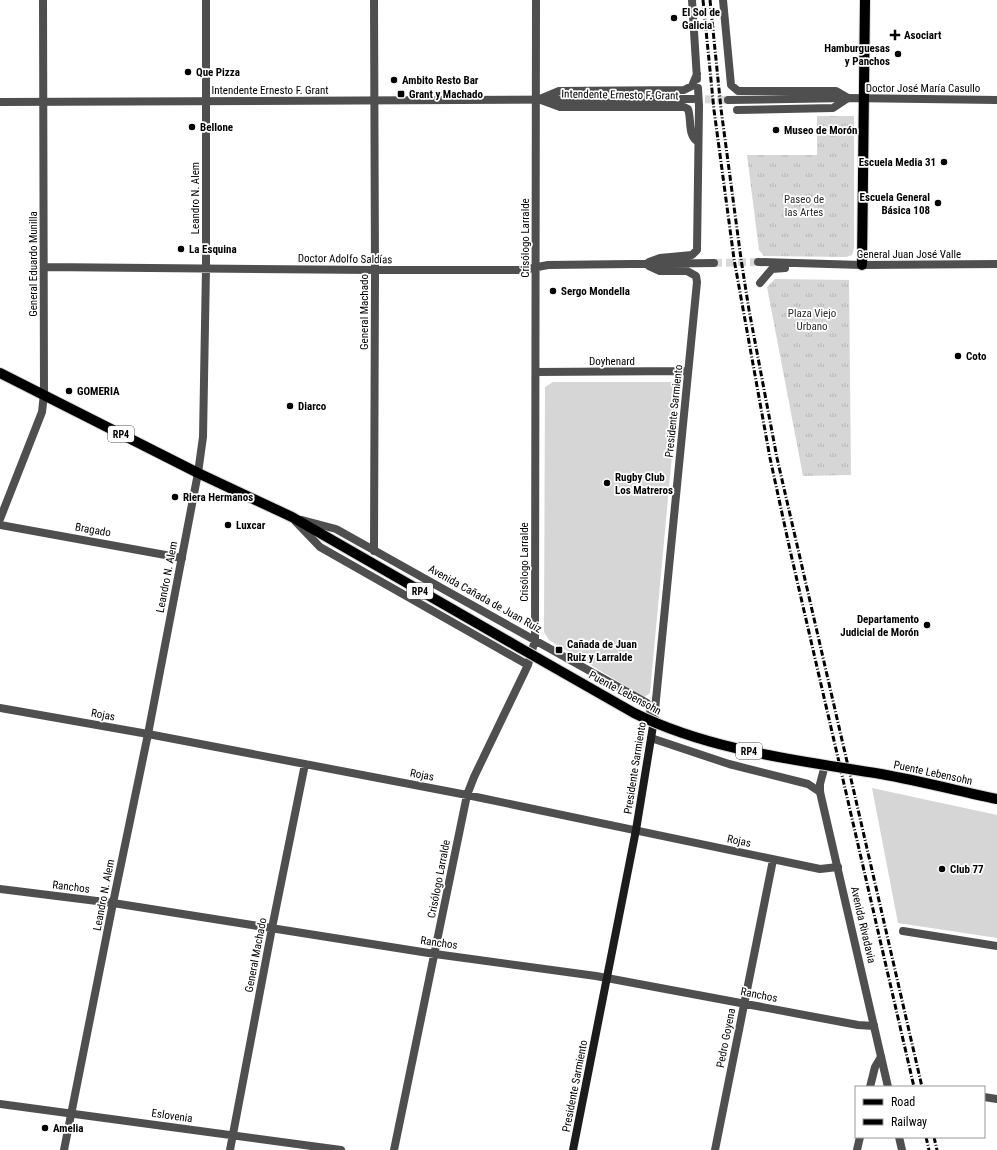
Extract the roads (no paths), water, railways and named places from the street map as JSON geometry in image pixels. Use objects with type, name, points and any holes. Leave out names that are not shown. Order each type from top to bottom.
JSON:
[{"type":"main road","points":[[862,265],[865,0]]},
{"type":"main road","name":"Avenida Cañada de Juan Ruiz","points":[[0,373],[198,473],[292,517],[321,533]]},
{"type":"main road","name":"Puente Lebensohn","points":[[321,533],[650,721],[690,735],[771,756],[883,775],[997,798]]},
{"type":"main road","name":"Avenida Cañada de Juan Ruiz","points":[[654,720],[761,756],[794,764],[824,769],[873,770],[997,798]]},
{"type":"main road","name":"Presidente Sarmiento","points":[[573,1150],[636,830],[654,720]]},
{"type":"street","name":"General Eduardo Munilla","points":[[0,519],[42,412],[44,394],[43,0]]},
{"type":"street","name":"Leandro N. Alem","points":[[64,1150],[148,734],[198,473],[203,437],[206,268],[206,0]]},
{"type":"street","name":"General Machado","points":[[374,0],[374,551]]},
{"type":"street","name":"Crisólogo Larralde","points":[[394,1150],[467,795],[474,777],[530,662],[535,640],[535,268],[538,100],[536,0]]},
{"type":"street","points":[[692,0],[699,106],[698,142]]},
{"type":"street","name":"Doctor José María Casullo","points":[[724,0],[731,85],[734,89],[738,91],[836,91],[848,98]]},
{"type":"street","name":"Intendente Ernesto F. Grant","points":[[538,100],[559,91],[684,90],[692,86],[697,74]]},
{"type":"street","points":[[737,110],[833,108],[848,98]]},
{"type":"street","name":"Doctor José María Casullo","points":[[728,100],[848,98],[997,100]]},
{"type":"street","name":"Intendente Ernesto F. Grant","points":[[538,100],[560,107],[684,107],[688,109],[692,134],[694,139],[698,142]]},
{"type":"street","name":"Intendente Ernesto F. Grant","points":[[0,102],[693,100]]},
{"type":"street","name":"Doctor Adolfo Saldías","points":[[44,267],[522,270],[548,265],[645,264],[660,258],[692,255],[695,253],[698,246],[698,142]]},
{"type":"street","name":"General Juan José Valle","points":[[758,262],[862,265],[997,264]]},
{"type":"street","points":[[645,264],[714,263]]},
{"type":"street","name":"Doctor Adolfo Saldías","points":[[645,264],[660,270],[687,271]]},
{"type":"street","name":"General Juan José Valle","points":[[760,283],[772,269],[816,268],[822,264]]},
{"type":"street","name":"Presidente Sarmiento","points":[[654,720],[697,282],[696,276],[687,271]]},
{"type":"street","name":"Doyhenard","points":[[536,372],[688,371]]},
{"type":"street","name":"Avenida Cañada de Juan Ruiz","points":[[292,517],[336,529],[535,640],[647,703],[654,720]]},
{"type":"street","name":"Avenida Cañada de Juan Ruiz","points":[[292,517],[320,547],[530,662],[538,656],[543,657],[637,712],[654,720]]},
{"type":"street","name":"Bragado","points":[[0,525],[182,558]]},
{"type":"street","name":"Rojas","points":[[0,708],[148,734],[467,795],[820,869],[838,867]]},
{"type":"street","points":[[651,738],[729,764],[808,784],[820,792]]},
{"type":"street","name":"General Machado","points":[[230,1150],[305,764]]},
{"type":"street","name":"Avenida Rivadavia","points":[[824,769],[820,784],[820,792],[888,1086]]},
{"type":"street","name":"Pedro Goyena","points":[[715,1150],[773,860]]},
{"type":"street","name":"Ranchos","points":[[0,889],[113,903],[435,954],[607,978],[858,1025],[874,1026]]},
{"type":"street","points":[[903,931],[997,946]]},
{"type":"street","points":[[870,1086],[872,1074],[881,1057]]},
{"type":"street","points":[[985,1097],[997,1099]]},
{"type":"street","name":"Eslovenia","points":[[0,1104],[341,1150]]},
{"type":"street","points":[[857,1150],[860,1138]]},
{"type":"street","points":[[899,1138],[902,1150]]},
{"type":"tunnel","points":[[693,99],[728,100]]},
{"type":"tunnel","points":[[714,263],[758,262]]},
{"type":"railway","points":[[703,0],[714,110],[734,259],[770,458],[914,1086]]},
{"type":"railway","points":[[710,0],[721,109],[741,259],[749,310],[777,458],[922,1086]]},
{"type":"railway","points":[[926,1138],[929,1150]]},
{"type":"railway","points":[[934,1138],[937,1150]]},
{"type":"place","name":"El Sol de Galicia","points":[[674,18]]},
{"type":"place","name":"Asociart","points":[[895,35]]},
{"type":"place","name":"Hamburguesas y Panchos","points":[[898,54]]},
{"type":"place","name":"Que Pizza","points":[[188,72]]},
{"type":"place","name":"Ambito Resto Bar","points":[[394,80]]},
{"type":"place","name":"Grant y Machado","points":[[401,94]]},
{"type":"place","name":"Bellone","points":[[192,127]]},
{"type":"place","name":"Museo de Morón","points":[[776,130]]},
{"type":"place","name":"Escuela Media 31","points":[[944,162]]},
{"type":"place","name":"Escuela General Básica 108","points":[[938,203]]},
{"type":"place","name":"La Esquina","points":[[181,249]]},
{"type":"place","name":"Sergo Mondella","points":[[553,291]]},
{"type":"place","name":"Coto","points":[[958,356]]},
{"type":"place","name":"GOMERIA","points":[[69,391]]},
{"type":"place","name":"Diarco","points":[[290,406]]},
{"type":"place","name":"Rugby Club Los Matreros","points":[[607,483]]},
{"type":"place","name":"Riera Hermanos","points":[[175,497]]},
{"type":"place","name":"Luxcar","points":[[228,525]]},
{"type":"place","name":"Departamento Judicial de Morón","points":[[927,625]]},
{"type":"place","name":"Cañada de Juan Ruiz y Larralde","points":[[559,650]]},
{"type":"place","name":"Club 77","points":[[942,869]]},
{"type":"place","name":"Amelia","points":[[45,1128]]},
{"type":"park label","name":"Paseo de las Artes","points":[[804,205]]},
{"type":"park label","name":"Plaza Viejo Urbano","points":[[812,319]]}]
